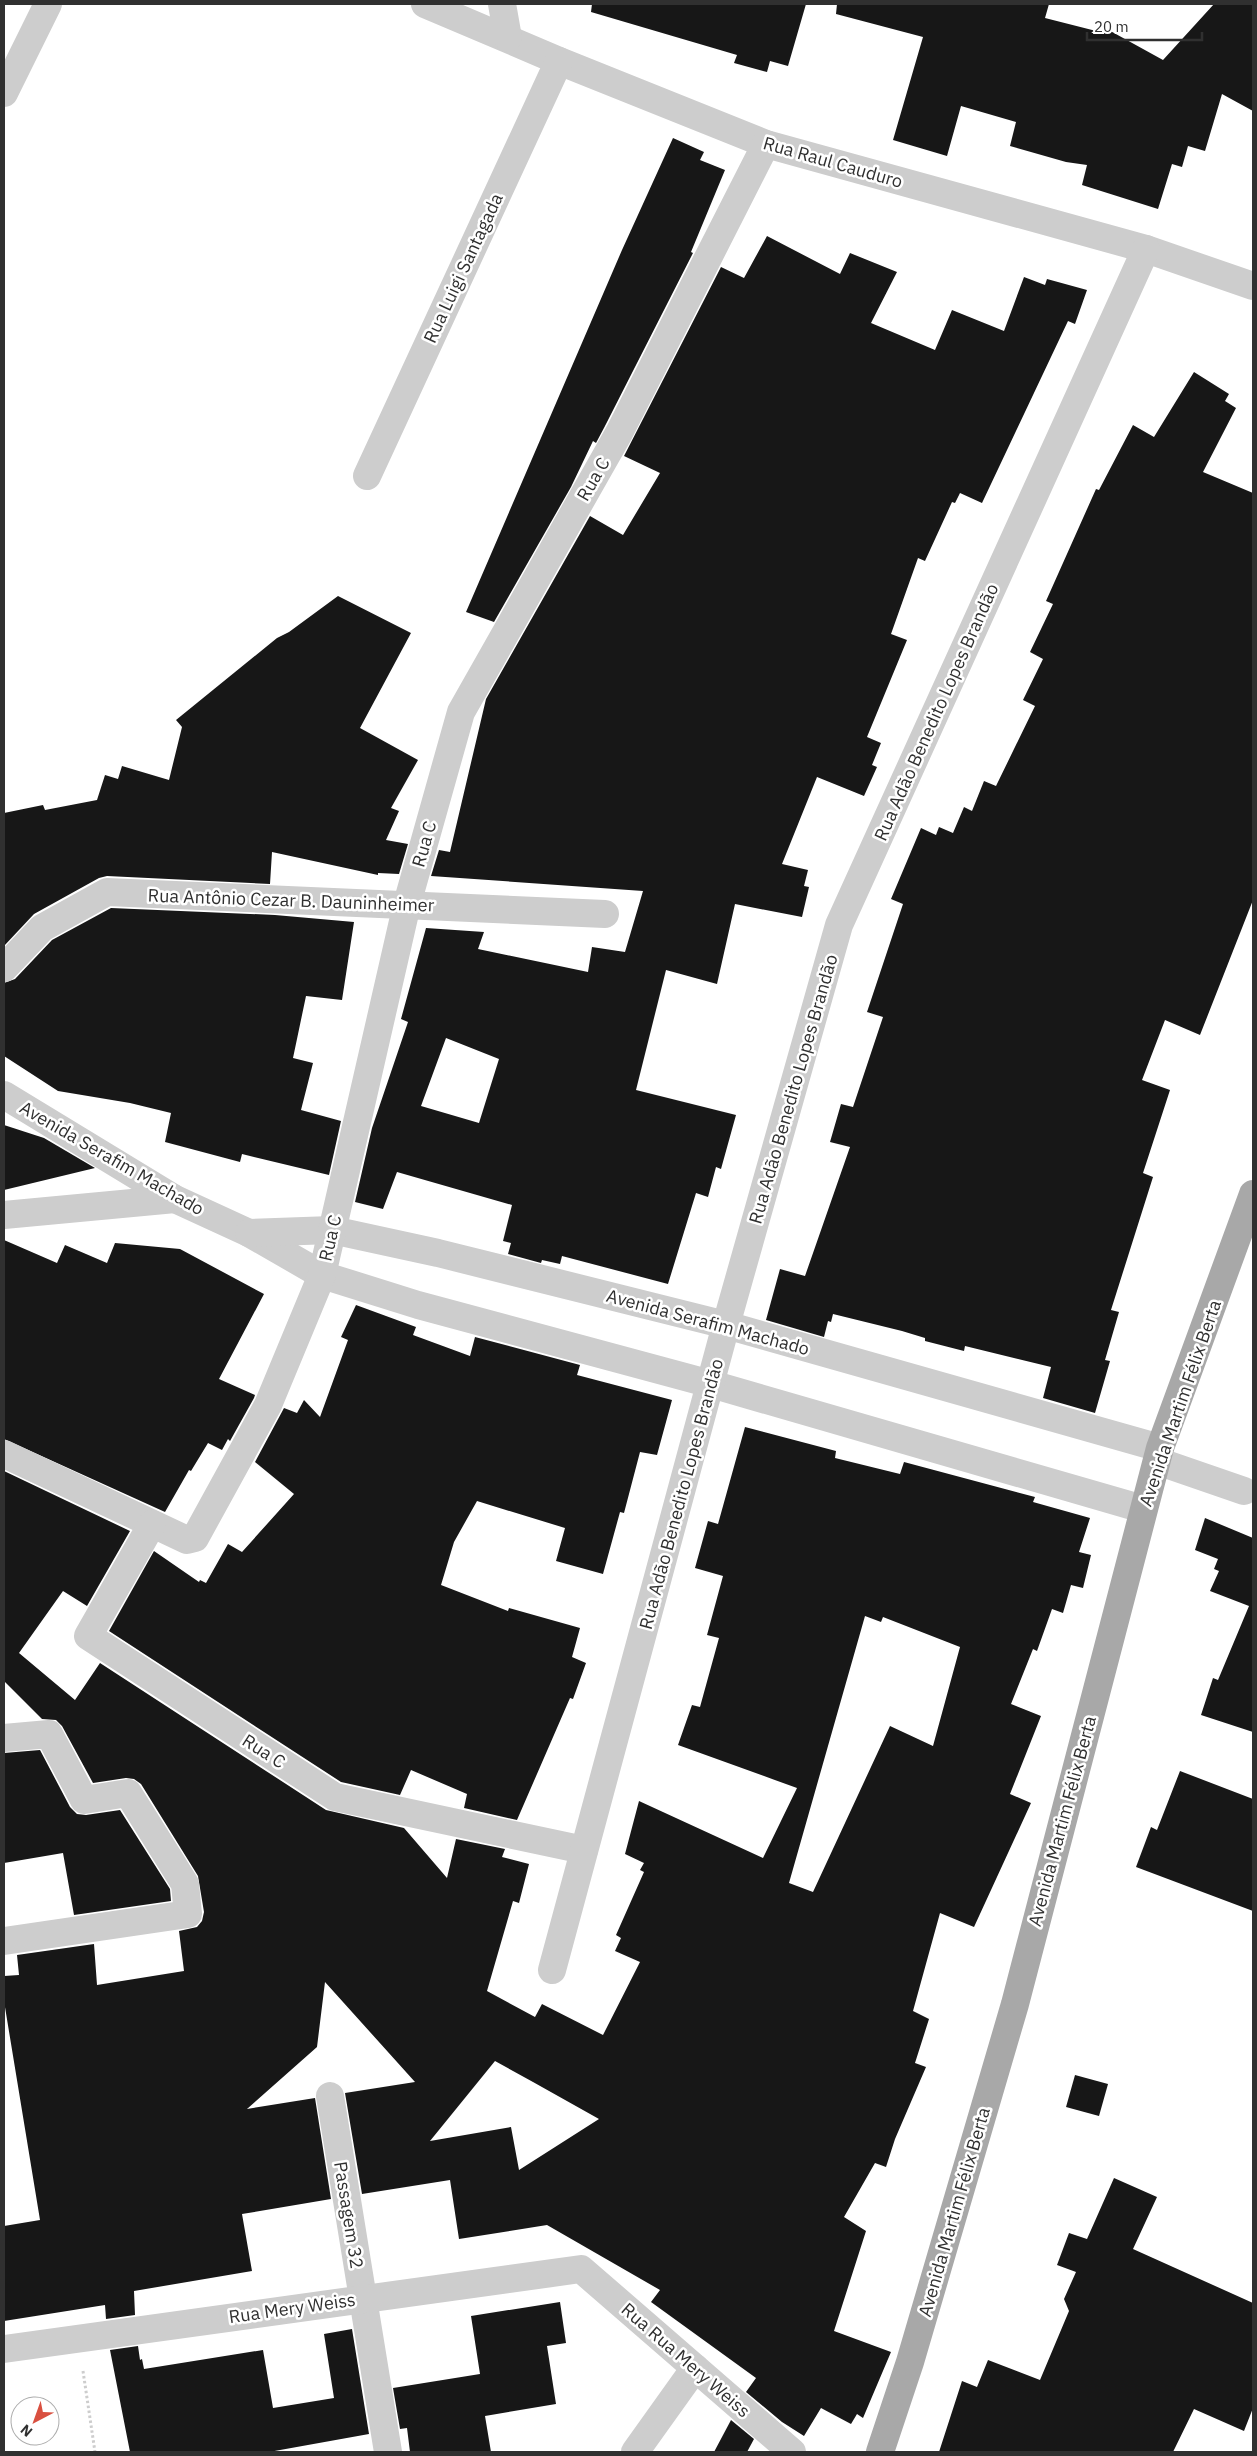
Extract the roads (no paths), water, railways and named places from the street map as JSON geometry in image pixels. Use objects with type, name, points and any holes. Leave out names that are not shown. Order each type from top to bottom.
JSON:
[{"type":"main road","name":"Avenida Martim Félix Berta","points":[[880,2452],[910,2362],[1015,2004],[1143,1509],[1159,1455],[1253,1194]]},
{"type":"street","points":[[4,93],[48,4]]},
{"type":"street","points":[[502,4],[508,38]]},
{"type":"street","name":"Rua Raul Cauduro","points":[[429,5],[559,61],[766,144],[1146,249],[1253,286]]},
{"type":"street","name":"Rua Luigi Santagada","points":[[367,476],[559,61]]},
{"type":"street","name":"Rua C","points":[[4,1454],[187,1540],[195,1538],[268,1405],[322,1275],[407,904],[460,712],[619,433],[766,144]]},
{"type":"street","name":"Rua Adão Benedito Lopes Brandão","points":[[552,1970],[726,1325],[840,925],[1146,249]]},
{"type":"street","name":"Rua Antônio Cezar B. Dauninheimer","points":[[4,968],[42,928],[107,892],[605,914]]},
{"type":"street","name":"Avenida Serafim Machado","points":[[4,1095],[175,1199],[249,1233],[322,1275],[418,1305],[711,1384],[1143,1509]]},
{"type":"street","points":[[4,1215],[175,1199]]},
{"type":"street","name":"Avenida Serafim Machado","points":[[249,1233],[332,1230],[438,1253],[726,1325],[1159,1455],[1244,1491]]},
{"type":"street","name":"Rua C","points":[[152,1524],[88,1636],[335,1796],[584,1850]]},
{"type":"street","points":[[4,1738],[49,1734],[84,1800],[128,1793],[185,1884],[188,1914],[4,1941]]},
{"type":"street","name":"Passagem 32","points":[[330,2096],[388,2452]]},
{"type":"street","name":"Rua Mery Weiss","points":[[4,2349],[581,2269]]},
{"type":"street","name":"Rua Rua Mery Weiss","points":[[581,2269],[792,2452]]},
{"type":"street","points":[[635,2452],[695,2368]]}]
